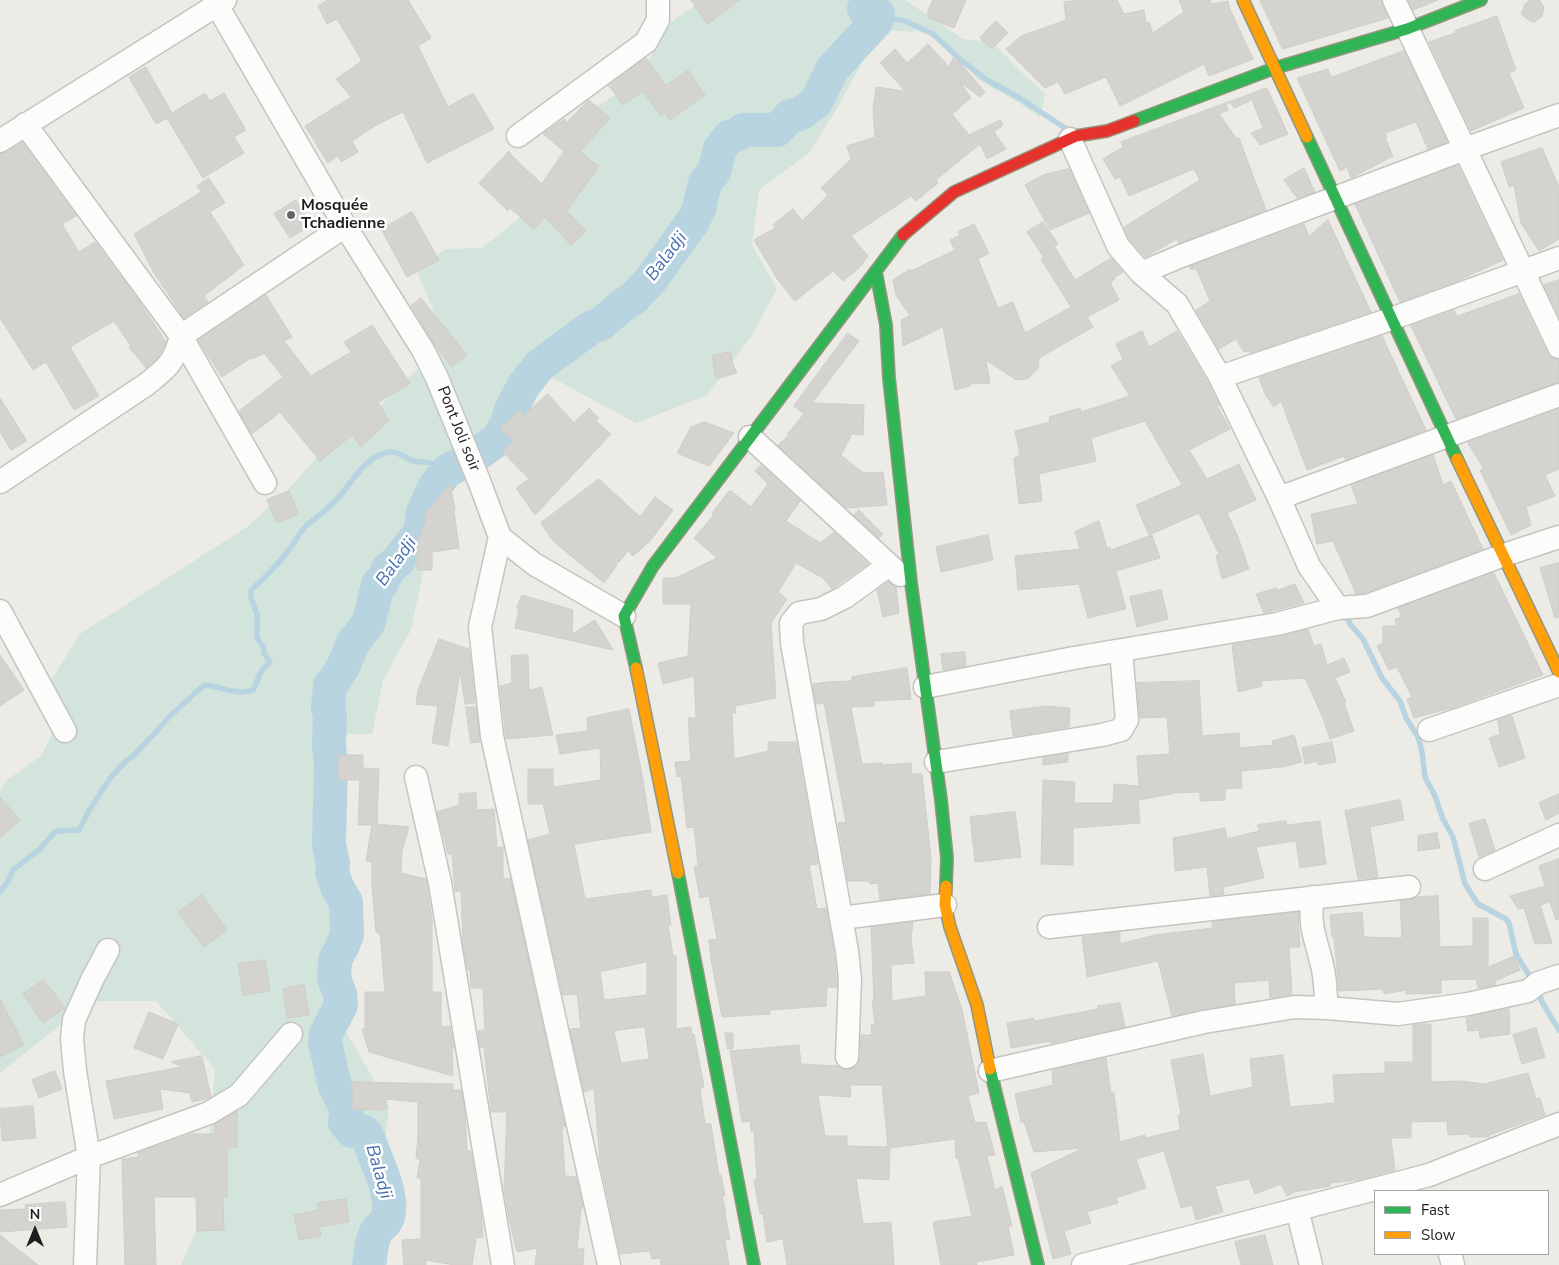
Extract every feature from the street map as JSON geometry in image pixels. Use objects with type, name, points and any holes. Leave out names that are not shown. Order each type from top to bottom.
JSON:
[{"type":"street","points":[[518,136],[646,42],[658,20],[658,0]]},
{"type":"street","points":[[1243,0],[1334,198],[1559,672]]},
{"type":"street","points":[[1394,0],[1559,347]]},
{"type":"street","points":[[754,1265],[643,698],[624,616],[653,566],[905,232],[954,192],[1073,137],[1107,131],[1275,68],[1407,29],[1481,0]]},
{"type":"street","points":[[0,141],[219,2]]},
{"type":"street","name":"Pont Joli soir","points":[[219,2],[345,226],[424,350],[479,481],[500,537]]},
{"type":"street","points":[[1141,274],[1465,148],[1559,115]]},
{"type":"street","points":[[25,124],[181,336],[265,483]]},
{"type":"street","points":[[1073,137],[1118,246],[1141,274],[1177,304],[1220,377],[1279,498],[1309,566],[1338,608]]},
{"type":"street","points":[[0,482],[147,384],[168,367],[177,353],[181,336],[345,226]]},
{"type":"street","points":[[1220,377],[1391,319],[1559,258]]},
{"type":"street","points":[[876,272],[886,325],[888,378],[911,583],[936,762],[947,858],[945,905],[976,1005],[990,1071],[1038,1265]]},
{"type":"street","points":[[1279,498],[1559,395]]},
{"type":"street","points":[[750,437],[888,565],[911,583]]},
{"type":"street","points":[[609,1265],[492,736],[480,627],[500,537],[534,564],[624,616]]},
{"type":"street","points":[[925,687],[1074,658],[1277,624],[1338,608],[1367,606],[1504,555],[1559,537]]},
{"type":"street","points":[[847,1058],[850,979],[841,918],[792,643],[791,623],[799,613],[821,609],[845,597],[888,565]]},
{"type":"street","points":[[0,613],[65,731]]},
{"type":"street","points":[[936,762],[1102,736],[1121,730],[1127,720],[1121,650]]},
{"type":"street","points":[[1429,730],[1559,685]]},
{"type":"street","points":[[416,777],[440,883],[503,1265]]},
{"type":"street","points":[[1485,869],[1559,835]]},
{"type":"street","points":[[1049,927],[1409,886]]},
{"type":"street","points":[[1313,897],[1310,913],[1314,937],[1323,966],[1327,1008]]},
{"type":"street","points":[[841,918],[945,905]]},
{"type":"street","points":[[85,1265],[90,1157],[75,1071],[72,1038],[74,1020],[108,950]]},
{"type":"street","points":[[990,1071],[1204,1022],[1295,1007],[1398,1014],[1468,1004],[1542,983]]},
{"type":"street","points":[[0,1195],[90,1157],[209,1113],[239,1095],[291,1034]]},
{"type":"street","points":[[1395,1190],[1431,1183],[1559,1124]]},
{"type":"street","points":[[1083,1265],[1161,1255],[1297,1209],[1374,1194]]},
{"type":"street","points":[[1297,1209],[1311,1265]]},
{"type":"shaded area","name":"Baladji","points":[[703,0],[905,0],[963,39],[993,42],[1045,94],[1040,117],[977,79],[958,53],[928,28],[911,32],[880,29],[839,105],[809,153],[759,190],[752,245],[777,289],[751,337],[707,395],[636,423],[538,370],[521,383],[493,419],[443,469],[427,525],[422,577],[411,630],[383,680],[372,734],[340,734],[330,777],[346,880],[358,940],[348,959],[334,1011],[389,1106],[377,1215],[376,1265],[181,1265],[203,1215],[215,1069],[156,1001],[90,1001],[0,1073],[0,790],[6,781],[42,755],[56,725],[48,685],[80,634],[247,527],[288,490],[325,448],[354,431],[422,365],[445,339],[418,273],[445,249],[482,248],[518,219],[587,113],[641,78],[664,27]]},
{"type":"building","points":[[329,0],[408,0],[431,38],[418,46],[448,107],[473,93],[494,129],[427,163],[403,112],[378,124],[352,141],[358,152],[341,162],[338,156],[328,163],[305,126],[351,97],[336,79],[362,61],[337,19],[327,24],[318,6]]},
{"type":"building","points":[[691,0],[740,0],[708,24]]},
{"type":"building","points":[[933,0],[966,0],[954,28],[928,18],[928,11]]},
{"type":"building","points":[[1117,0],[1124,14],[1144,10],[1146,23],[1149,22],[1153,33],[1184,12],[1179,0],[1210,0],[1212,4],[1228,1],[1253,59],[1209,76],[1204,64],[1120,106],[1106,77],[1065,94],[1058,82],[1045,88],[1006,49],[1021,36],[1066,20],[1064,2]]},
{"type":"building","points":[[1260,0],[1381,0],[1388,18],[1283,49]]},
{"type":"building","points":[[1409,0],[1438,0],[1413,10]]},
{"type":"building","points":[[1530,0],[1539,0],[1544,7],[1542,16],[1535,22],[1530,21],[1521,14],[1525,4]]},
{"type":"building","points":[[1497,16],[1516,70],[1509,73],[1524,108],[1471,131],[1429,42]]},
{"type":"building","points":[[996,21],[1008,33],[992,49],[980,38]]},
{"type":"building","points":[[928,44],[949,67],[954,56],[985,92],[980,97],[960,82],[971,98],[952,114],[969,135],[1000,120],[1003,125],[994,132],[1006,149],[987,159],[980,144],[936,180],[938,183],[916,201],[911,196],[851,236],[868,256],[859,268],[843,281],[833,271],[795,301],[778,280],[754,240],[775,228],[773,225],[793,209],[802,221],[828,195],[821,188],[851,159],[847,146],[875,137],[873,109],[876,87],[905,91],[880,63],[895,49],[907,63]]},
{"type":"building","points":[[1404,51],[1447,142],[1428,149],[1416,122],[1385,133],[1387,137],[1385,138],[1393,156],[1351,178],[1347,167],[1340,171],[1297,78],[1328,69],[1331,77]]},
{"type":"building","points":[[646,58],[666,86],[688,70],[705,95],[670,120],[665,113],[660,116],[643,91],[623,105],[609,86]]},
{"type":"building","points":[[146,67],[172,113],[205,93],[210,101],[224,93],[246,130],[234,137],[244,153],[203,178],[167,118],[156,124],[129,77]]},
{"type":"building","points":[[1267,88],[1288,134],[1260,145],[1251,133],[1263,128],[1252,100],[1234,108],[1230,102],[1226,104],[1228,110],[1219,114],[1237,139],[1239,138],[1266,210],[1179,243],[1177,239],[1145,257],[1129,239],[1124,227],[1200,180],[1194,169],[1129,196],[1120,177],[1115,179],[1103,159],[1123,147],[1121,142]]},
{"type":"building","points":[[589,100],[610,118],[580,152],[599,166],[567,211],[586,231],[571,245],[545,217],[534,229],[510,208],[508,211],[479,183],[509,151],[542,184],[565,152],[543,134],[564,119],[567,122]]},
{"type":"building","points":[[22,142],[76,216],[62,224],[79,252],[95,242],[139,301],[166,342],[159,356],[146,368],[129,347],[131,346],[114,321],[70,347],[99,396],[74,410],[46,362],[33,370],[0,318],[0,154],[7,152]]},
{"type":"building","points":[[1542,148],[1559,187],[1559,239],[1539,251],[1521,223],[1514,185],[1509,187],[1501,162]]},
{"type":"building","points":[[1458,166],[1503,260],[1457,281],[1400,302],[1355,204]]},
{"type":"building","points":[[1304,168],[1315,192],[1297,198],[1284,180]]},
{"type":"building","points":[[1069,169],[1089,213],[1050,230],[1025,185],[1043,175]]},
{"type":"building","points":[[209,178],[225,203],[210,212],[244,265],[204,296],[208,302],[184,318],[154,273],[134,234],[201,192],[197,186]]},
{"type":"building","points":[[296,200],[312,225],[290,238],[274,214]]},
{"type":"building","points":[[412,212],[439,260],[407,277],[381,229]]},
{"type":"building","points":[[1328,220],[1371,312],[1250,353],[1249,351],[1244,352],[1236,339],[1219,349],[1196,310],[1210,301],[1196,268],[1191,270],[1189,267],[1304,224],[1309,236]]},
{"type":"building","points":[[1043,222],[1058,244],[1054,246],[1075,280],[1111,258],[1123,272],[1110,282],[1119,300],[1087,317],[1093,327],[1039,358],[1038,368],[1029,378],[1015,379],[986,360],[990,383],[970,384],[970,386],[955,390],[943,327],[903,346],[901,320],[910,316],[896,295],[893,280],[910,269],[911,271],[955,250],[950,240],[960,235],[958,232],[974,224],[989,253],[978,259],[998,308],[1013,302],[1025,333],[1071,307],[1041,259],[1044,258],[1027,232]]},
{"type":"building","points":[[1559,280],[1559,316],[1544,285]]},
{"type":"building","points":[[1519,294],[1547,353],[1552,358],[1559,360],[1559,382],[1456,419],[1411,326],[1454,310],[1457,316]]},
{"type":"building","points":[[266,295],[292,337],[284,341],[311,376],[351,352],[344,342],[372,325],[410,383],[378,403],[389,420],[361,447],[352,435],[320,461],[280,412],[252,434],[239,411],[283,377],[264,353],[251,358],[222,377],[198,340]]},
{"type":"building","points":[[421,298],[467,355],[452,367],[437,348],[411,306]]},
{"type":"building","points":[[1142,331],[1149,347],[1177,331],[1208,383],[1219,405],[1217,406],[1230,429],[1189,450],[1207,479],[1239,464],[1256,500],[1227,513],[1249,569],[1222,579],[1216,556],[1219,554],[1199,513],[1149,535],[1136,505],[1182,485],[1145,421],[1091,438],[1096,461],[1039,474],[1042,501],[1019,504],[1014,458],[1020,455],[1015,431],[1050,422],[1049,417],[1080,408],[1081,412],[1130,396],[1111,366],[1123,359],[1116,344]]},
{"type":"building","points":[[848,333],[859,341],[812,403],[864,405],[863,435],[852,434],[841,455],[863,473],[883,472],[887,505],[846,508],[778,445],[789,435],[787,434],[804,414],[794,406]]},
{"type":"building","points":[[1382,336],[1426,430],[1346,460],[1344,456],[1307,470],[1281,401],[1274,407],[1266,396],[1259,378]]},
{"type":"building","points":[[731,352],[737,373],[716,379],[712,356]]},
{"type":"building","points":[[548,394],[574,423],[589,408],[599,418],[596,421],[611,434],[535,515],[516,488],[529,479],[503,452],[514,441],[500,429],[519,410],[524,415]]},
{"type":"building","points":[[0,398],[27,441],[11,450],[0,432]]},
{"type":"building","points":[[1559,409],[1559,469],[1545,475],[1555,496],[1526,507],[1531,525],[1511,535],[1480,470],[1484,469],[1468,443]]},
{"type":"building","points":[[705,422],[734,433],[709,466],[677,453],[691,427]]},
{"type":"building","points":[[1433,455],[1443,485],[1451,481],[1483,549],[1364,593],[1356,594],[1333,541],[1317,544],[1311,514],[1358,504],[1351,485]]},
{"type":"building","points":[[761,465],[800,501],[786,521],[820,543],[834,532],[868,564],[832,589],[823,578],[796,563],[778,592],[787,599],[771,623],[776,698],[735,706],[736,713],[732,713],[734,759],[768,751],[768,742],[796,742],[818,864],[809,865],[817,909],[826,908],[834,953],[837,987],[827,987],[826,1006],[770,1010],[770,1014],[722,1017],[709,940],[717,939],[709,896],[700,898],[694,867],[698,866],[694,827],[687,828],[681,776],[677,777],[675,762],[691,761],[688,718],[696,718],[694,676],[663,684],[658,663],[688,656],[691,604],[663,604],[663,580],[664,578],[676,578],[717,558],[694,538],[714,515],[712,513],[729,491],[751,507],[768,484],[755,471]]},
{"type":"building","points":[[599,479],[640,517],[655,497],[673,510],[650,541],[633,556],[628,551],[619,562],[616,562],[617,565],[604,583],[553,541],[541,523]]},
{"type":"building","points":[[450,484],[459,548],[432,552],[432,570],[417,570],[417,541],[427,518],[424,516]]},
{"type":"building","points":[[289,491],[299,514],[277,523],[267,500]]},
{"type":"building","points":[[859,510],[883,534],[879,538],[854,515]]},
{"type":"building","points":[[1099,521],[1107,548],[1110,547],[1111,550],[1152,535],[1160,558],[1116,571],[1126,609],[1088,618],[1079,584],[1018,590],[1015,556],[1080,549],[1075,532]]},
{"type":"building","points":[[988,535],[993,560],[941,572],[936,547]]},
{"type":"building","points":[[1559,563],[1559,617],[1555,618],[1540,568]]},
{"type":"building","points":[[1494,573],[1543,675],[1452,708],[1414,718],[1407,699],[1412,697],[1397,667],[1389,670],[1377,646],[1383,643],[1383,626],[1397,626],[1395,619],[1402,617],[1398,608]]},
{"type":"building","points":[[888,582],[896,587],[899,613],[883,617],[877,590]]},
{"type":"building","points":[[1295,584],[1304,603],[1264,613],[1256,594]]},
{"type":"building","points":[[1161,590],[1168,619],[1137,627],[1130,597]]},
{"type":"building","points":[[522,595],[573,610],[572,634],[595,620],[613,650],[515,628],[519,609],[517,608]]},
{"type":"building","points":[[1308,629],[1314,646],[1321,644],[1327,665],[1344,658],[1350,672],[1335,678],[1346,702],[1344,703],[1354,731],[1330,739],[1305,678],[1261,681],[1262,686],[1238,692],[1232,645],[1279,637]]},
{"type":"building","points":[[439,639],[469,649],[475,703],[465,704],[460,671],[448,746],[432,743],[438,706],[416,704],[418,690]]},
{"type":"building","points":[[965,652],[966,666],[943,670],[941,654]]},
{"type":"building","points":[[0,655],[24,690],[0,706]]},
{"type":"building","points":[[528,655],[529,690],[542,687],[553,735],[506,739],[500,686],[512,683],[511,656]]},
{"type":"building","points":[[907,668],[911,699],[874,701],[874,706],[851,707],[862,764],[911,763],[912,774],[922,774],[931,858],[930,894],[880,900],[878,883],[870,884],[869,881],[848,881],[838,823],[846,822],[824,703],[816,704],[813,684],[852,681],[852,677]]},
{"type":"building","points":[[1199,681],[1202,736],[1239,733],[1240,748],[1273,745],[1272,741],[1294,735],[1302,762],[1282,767],[1241,771],[1242,788],[1225,789],[1225,800],[1200,801],[1200,792],[1172,793],[1138,800],[1140,823],[1073,828],[1073,865],[1041,864],[1043,780],[1075,782],[1074,803],[1113,803],[1114,784],[1139,786],[1137,756],[1170,754],[1167,717],[1140,718],[1137,683]]},
{"type":"building","points":[[1047,706],[1070,708],[1069,727],[1013,736],[1010,711]]},
{"type":"building","points":[[466,707],[476,707],[480,742],[471,743]]},
{"type":"building","points":[[629,709],[651,832],[574,844],[585,899],[651,890],[652,897],[667,895],[671,925],[668,925],[673,956],[676,956],[676,1029],[691,1027],[692,1034],[694,1034],[704,1087],[700,1088],[705,1124],[711,1124],[719,1176],[721,1175],[725,1196],[722,1196],[730,1239],[725,1240],[729,1265],[661,1265],[660,1258],[652,1259],[650,1251],[620,1254],[600,1161],[594,1088],[584,1092],[570,1029],[581,1028],[577,994],[563,995],[528,840],[550,834],[543,804],[528,804],[528,769],[553,769],[553,787],[601,780],[600,748],[560,754],[556,735],[588,731],[587,718]],"holes":[[[647,962],[647,995],[604,1000],[600,972]],[[645,1027],[649,1059],[621,1063],[614,1031]]]},
{"type":"building","points":[[1512,716],[1525,758],[1499,767],[1489,738],[1500,734],[1498,720]]},
{"type":"building","points":[[1332,742],[1336,762],[1318,765],[1317,761],[1305,764],[1302,748]]},
{"type":"building","points":[[1068,754],[1068,762],[1043,765],[1043,758]]},
{"type":"building","points":[[339,755],[363,755],[363,768],[379,769],[377,824],[409,827],[402,851],[401,873],[426,879],[432,920],[432,992],[441,992],[441,1027],[450,1026],[454,1048],[452,1048],[453,1076],[369,1052],[362,1029],[365,1029],[365,992],[385,992],[380,933],[376,932],[372,862],[366,861],[372,825],[358,825],[360,780],[339,780]]},
{"type":"building","points":[[476,793],[477,810],[494,809],[497,848],[503,847],[503,879],[510,878],[565,1126],[562,1127],[565,1176],[576,1177],[583,1208],[581,1208],[577,1249],[584,1249],[583,1265],[535,1265],[537,1248],[517,1252],[509,1218],[504,1189],[507,1112],[491,1112],[484,1047],[480,1047],[478,1031],[485,1030],[483,988],[471,988],[470,970],[468,970],[463,944],[461,891],[455,892],[452,854],[448,854],[437,812],[459,805],[459,794]]},
{"type":"building","points":[[1559,794],[1559,813],[1546,820],[1539,803]]},
{"type":"building","points":[[0,797],[20,820],[0,838]]},
{"type":"building","points":[[1400,800],[1404,820],[1370,827],[1378,877],[1358,879],[1345,811]]},
{"type":"building","points":[[1015,812],[1021,857],[975,862],[970,817]]},
{"type":"building","points":[[1485,819],[1495,850],[1479,857],[1469,824]]},
{"type":"building","points":[[1286,821],[1287,825],[1320,821],[1326,864],[1300,868],[1296,841],[1256,847],[1264,878],[1223,887],[1224,894],[1210,896],[1207,867],[1175,871],[1173,838],[1225,828],[1227,839],[1259,831],[1258,825]]},
{"type":"building","points":[[1437,833],[1440,848],[1418,851],[1418,836]]},
{"type":"building","points":[[1559,859],[1559,919],[1556,920],[1550,902],[1540,905],[1552,943],[1535,944],[1524,908],[1518,909],[1510,896],[1545,886],[1539,866]]},
{"type":"building","points":[[202,895],[227,930],[204,947],[178,913]]},
{"type":"building","points":[[1438,896],[1440,947],[1473,946],[1473,918],[1488,918],[1488,967],[1514,956],[1520,970],[1495,981],[1495,985],[1478,988],[1476,979],[1441,980],[1441,993],[1406,994],[1406,990],[1384,994],[1383,989],[1339,991],[1330,915],[1362,912],[1364,937],[1402,938],[1400,901],[1417,897]]},
{"type":"building","points":[[1298,912],[1300,947],[1289,947],[1292,994],[1270,998],[1269,980],[1234,983],[1235,1004],[1172,1016],[1158,961],[1087,977],[1082,937],[1120,932],[1120,944],[1155,935],[1213,928],[1212,922]]},
{"type":"building","points":[[913,922],[911,940],[914,963],[891,965],[892,1001],[926,996],[925,972],[949,972],[962,1009],[979,1093],[968,1096],[975,1123],[986,1122],[995,1155],[987,1156],[995,1190],[1002,1186],[1012,1226],[1008,1226],[1014,1255],[976,1262],[977,1265],[941,1265],[933,1222],[972,1216],[958,1158],[956,1158],[955,1139],[890,1148],[889,1180],[856,1178],[863,1224],[891,1222],[894,1265],[787,1265],[783,1239],[767,1242],[763,1213],[760,1214],[754,1180],[757,1179],[754,1131],[751,1131],[750,1121],[742,1122],[730,1051],[799,1045],[801,1064],[838,1066],[846,1070],[856,1067],[860,1058],[861,1035],[872,1035],[871,1025],[875,1025],[872,1000],[874,1000],[871,927]],"holes":[[[851,1085],[882,1085],[888,1147],[847,1146],[847,1136],[825,1136],[818,1095],[850,1097]]]},
{"type":"building","points":[[265,960],[270,991],[243,995],[238,964]]},
{"type":"building","points":[[44,980],[65,1008],[43,1023],[23,994]]},
{"type":"building","points":[[304,985],[309,1015],[287,1018],[283,989]]},
{"type":"building","points":[[0,999],[24,1045],[0,1057]]},
{"type":"building","points":[[1120,1003],[1125,1027],[1051,1043],[1051,1041],[1011,1048],[1007,1023],[1034,1018],[1034,1021],[1098,1009],[1098,1006]]},
{"type":"building","points":[[1509,1009],[1510,1034],[1480,1038],[1479,1030],[1468,1031],[1466,1018]]},
{"type":"building","points":[[149,1012],[178,1024],[163,1059],[134,1048]]},
{"type":"building","points":[[1431,1024],[1431,1082],[1461,1081],[1484,1084],[1528,1073],[1536,1099],[1540,1098],[1545,1115],[1489,1135],[1489,1137],[1470,1137],[1470,1134],[1448,1135],[1447,1121],[1411,1122],[1411,1138],[1391,1138],[1395,1170],[1358,1180],[1330,1183],[1331,1186],[1294,1192],[1287,1196],[1281,1184],[1255,1194],[1249,1179],[1215,1186],[1223,1212],[1196,1220],[1192,1205],[1181,1208],[1164,1151],[1136,1159],[1146,1188],[1116,1198],[1118,1203],[1087,1212],[1091,1223],[1064,1231],[1071,1254],[1053,1259],[1031,1173],[1083,1148],[1034,1152],[1024,1122],[1021,1122],[1015,1094],[1053,1085],[1052,1070],[1106,1058],[1111,1093],[1114,1093],[1120,1142],[1145,1135],[1145,1138],[1180,1130],[1178,1115],[1181,1115],[1171,1060],[1203,1054],[1210,1096],[1253,1087],[1250,1059],[1283,1055],[1290,1107],[1335,1103],[1333,1075],[1385,1073],[1385,1062],[1413,1062],[1413,1025]]},
{"type":"building","points":[[1536,1028],[1545,1057],[1522,1064],[1513,1035]]},
{"type":"building","points":[[725,1033],[733,1033],[733,1049],[728,1049]]},
{"type":"building","points":[[202,1056],[211,1097],[192,1102],[190,1093],[160,1089],[163,1109],[114,1119],[106,1081],[182,1067],[171,1062]]},
{"type":"building","points":[[55,1071],[62,1089],[39,1098],[32,1080]]},
{"type":"building","points":[[353,1082],[453,1084],[453,1090],[461,1090],[465,1113],[467,1151],[471,1151],[483,1237],[476,1238],[472,1265],[455,1265],[425,1260],[426,1265],[404,1265],[402,1240],[421,1239],[421,1178],[417,1178],[420,1160],[416,1158],[418,1102],[386,1099],[386,1110],[353,1109]]},
{"type":"building","points":[[33,1106],[36,1138],[2,1141],[0,1109]]},
{"type":"building","points":[[237,1112],[237,1147],[227,1148],[227,1197],[223,1197],[224,1230],[197,1231],[196,1197],[154,1197],[156,1265],[125,1265],[122,1159],[138,1157],[138,1153],[191,1134],[215,1134],[215,1124]]},
{"type":"building","points":[[346,1199],[349,1222],[319,1227],[321,1236],[299,1240],[294,1215],[319,1210],[318,1203]]},
{"type":"building","points":[[65,1202],[67,1227],[0,1232],[0,1210],[26,1209],[25,1205]]},
{"type":"building","points":[[0,1235],[38,1265],[0,1265]]},
{"type":"building","points":[[1265,1235],[1273,1265],[1241,1265],[1235,1242]]},
{"type":"waterway","name":"Baladji","points":[[369,1265],[375,1234],[388,1216],[388,1194],[367,1135],[364,1132],[352,1131],[345,1122],[347,1110],[335,1087],[325,1042],[326,1034],[341,1005],[340,994],[334,979],[335,960],[347,935],[346,902],[338,889],[332,873],[333,863],[329,845],[331,762],[329,747],[330,716],[328,709],[330,685],[344,665],[353,643],[369,622],[378,584],[382,583],[388,569],[397,562],[418,535],[423,512],[435,486],[447,471],[470,459],[497,440],[506,426],[511,410],[524,385],[540,365],[589,329],[601,324],[634,298],[650,281],[693,221],[699,209],[705,182],[714,172],[720,149],[729,137],[737,135],[743,130],[777,130],[790,116],[800,114],[816,102],[833,68],[876,22],[878,14],[864,9],[868,0]]},
{"type":"waterway","points":[[864,9],[885,17],[905,21],[933,34],[962,61],[987,80],[1018,97],[1068,130]]},
{"type":"waterway","points":[[0,892],[13,870],[39,850],[54,833],[57,831],[79,830],[111,777],[169,717],[204,685],[241,692],[253,690],[262,670],[270,662],[257,638],[257,614],[251,598],[251,590],[283,558],[305,527],[343,493],[366,464],[381,454],[393,452],[414,461],[434,464],[447,471]]},
{"type":"waterway","points":[[1344,612],[1350,624],[1363,639],[1382,678],[1400,701],[1406,718],[1418,737],[1425,777],[1453,837],[1465,884],[1478,904],[1506,919],[1509,923],[1516,954],[1533,982]]},
{"type":"waterway","points":[[1538,990],[1542,1002],[1559,1030]]},
{"type":"traffic: fast","points":[[1134,121],[1275,68],[1407,29],[1481,0]]},
{"type":"traffic: fast","points":[[1307,137],[1457,459]]},
{"type":"traffic: fast","points":[[636,668],[624,616],[653,566],[903,235]]},
{"type":"traffic: fast","points":[[876,272],[886,325],[889,378],[911,583],[941,800],[947,858],[946,886]]},
{"type":"traffic: fast","points":[[678,873],[754,1265]]},
{"type":"traffic: fast","points":[[990,1069],[1038,1265]]},
{"type":"traffic: slow","points":[[1243,0],[1307,137]]},
{"type":"traffic: slow","points":[[1457,459],[1559,672]]},
{"type":"traffic: slow","points":[[636,668],[678,873]]},
{"type":"traffic: slow","points":[[946,886],[945,905],[950,927],[977,1005],[990,1069]]},
{"type":"traffic: jam","points":[[903,235],[954,192],[1076,136],[1107,131],[1134,121]]},
{"type":"place","name":"Mosquée Tchadienne","points":[[291,215]]}]
